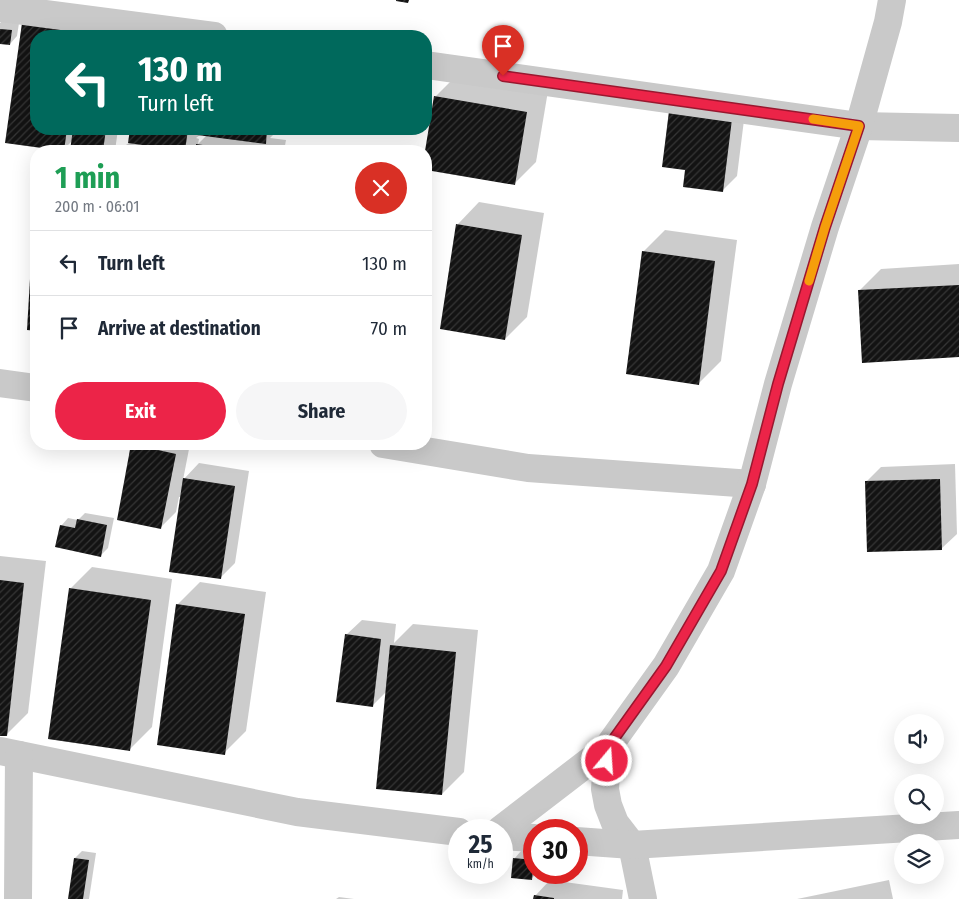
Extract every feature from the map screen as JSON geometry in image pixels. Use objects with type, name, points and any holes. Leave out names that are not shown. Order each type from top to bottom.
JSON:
[{"type":"street","points":[[513,820],[608,747],[666,666],[721,571],[752,484],[778,384],[825,227],[859,126],[888,22],[892,0]]},
{"type":"street","points":[[0,8],[168,30]]},
{"type":"street","points":[[432,66],[859,126],[959,128]]},
{"type":"street","points":[[0,384],[30,387]]},
{"type":"street","points":[[419,450],[528,468],[752,484]]},
{"type":"street","points":[[608,747],[605,789],[608,806],[615,823],[632,845],[643,899]]},
{"type":"street","points":[[18,899],[10,753],[297,812],[448,831]]},
{"type":"street","points":[[588,842],[632,845],[959,824]]},
{"type":"building","points":[[396,0],[409,0],[408,3]]},
{"type":"building","points":[[22,23],[67,30],[30,30],[30,135],[66,135],[65,145],[30,146],[5,143]]},
{"type":"building","points":[[0,29],[12,30],[10,45],[0,44]]},
{"type":"building","points":[[434,96],[527,112],[515,185],[432,171],[432,145],[426,145],[428,135],[432,135]]},
{"type":"building","points":[[669,111],[732,119],[723,192],[683,187],[685,170],[662,167]]},
{"type":"building","points":[[72,135],[105,135],[104,145],[71,145]]},
{"type":"building","points":[[129,135],[187,135],[186,145],[142,145],[128,143]]},
{"type":"building","points":[[197,135],[267,135],[266,144]]},
{"type":"building","points":[[456,224],[522,235],[505,340],[440,329]]},
{"type":"building","points":[[642,251],[715,261],[699,385],[626,374]]},
{"type":"building","points":[[30,279],[30,330],[27,330]]},
{"type":"building","points":[[959,285],[959,357],[862,363],[858,290]]},
{"type":"building","points":[[130,450],[158,450],[176,454],[161,529],[117,520]]},
{"type":"building","points":[[183,478],[235,486],[221,579],[169,572]]},
{"type":"building","points":[[940,479],[942,550],[867,552],[865,481]]},
{"type":"building","points":[[77,519],[107,525],[101,557],[55,547],[60,525],[75,528]]},
{"type":"building","points":[[0,580],[24,583],[7,736],[0,736]]},
{"type":"building","points":[[69,588],[151,600],[130,751],[48,739]]},
{"type":"building","points":[[176,604],[245,614],[225,755],[157,745]]},
{"type":"building","points":[[345,634],[381,639],[373,707],[336,702]]},
{"type":"building","points":[[390,645],[456,652],[442,795],[376,789]]},
{"type":"building","points":[[74,858],[89,860],[83,899],[68,899]]},
{"type":"building","points":[[513,858],[523,859],[523,879],[513,878]]},
{"type":"building","points":[[534,895],[554,898],[554,899],[533,899]]},
{"type":"slow traffic","points":[[809,281],[859,126],[813,119]]},
{"type":"route","points":[[503,76],[859,126],[825,227],[778,384],[752,484],[721,571],[666,666],[608,747],[607,761]]}]
